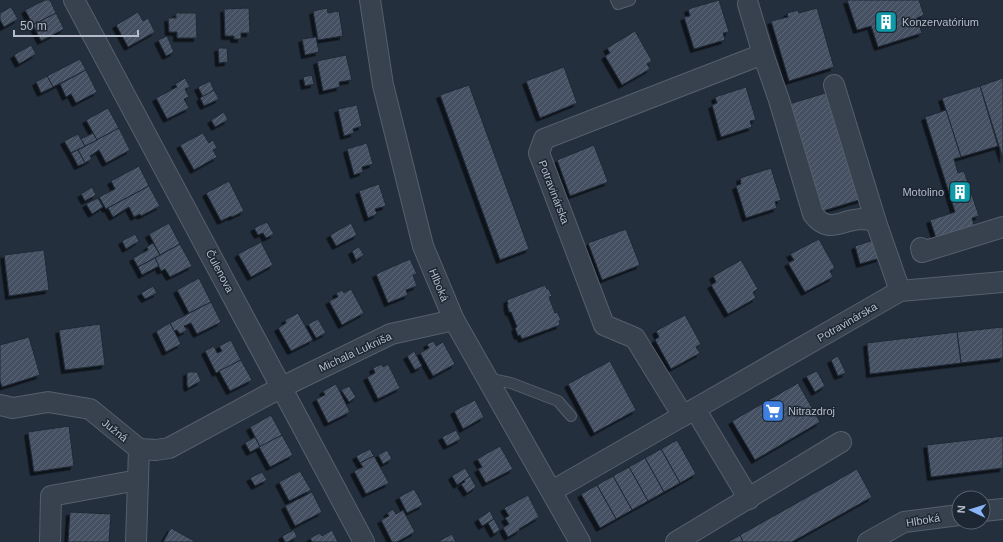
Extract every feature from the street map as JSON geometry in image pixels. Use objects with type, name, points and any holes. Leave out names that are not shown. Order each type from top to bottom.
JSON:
[{"type":"street","name":"Čulenova","points":[[74,0],[282,386],[364,542]]},
{"type":"street","name":"Hlboká","points":[[370,0],[383,85],[423,246],[454,320],[580,542]]},
{"type":"street","points":[[748,4],[784,115],[812,214],[817,220],[830,226],[860,219],[868,219],[876,222]]},
{"type":"street","name":"Potravinárska","points":[[689,413],[635,338],[604,325],[539,154],[544,139],[763,54]]},
{"type":"street","points":[[834,86],[876,222],[900,292]]},
{"type":"street","points":[[921,248],[922,252],[1003,227]]},
{"type":"street","name":"Potravinárska","points":[[552,491],[900,292],[1003,282]]},
{"type":"street","name":"Michala Lukniša","points":[[139,449],[156,450],[169,448],[282,386],[391,334],[454,320]]},
{"type":"street","name":"Južná","points":[[0,405],[13,408],[48,402],[90,409],[139,449],[136,542]]},
{"type":"street","points":[[689,413],[749,499]]},
{"type":"street","points":[[676,542],[841,442]]},
{"type":"street","points":[[50,542],[51,496],[138,480]]},
{"type":"street","points":[[991,510],[1003,509]]},
{"type":"street","name":"Hlboká","points":[[868,542],[904,522],[951,516]]},
{"type":"lane","points":[[616,0],[618,4],[630,0]]},
{"type":"lane","points":[[486,378],[511,383],[558,401],[571,416]]},
{"type":"building","points":[[45,0],[50,0],[56,13],[33,25],[25,10]]},
{"type":"building","points":[[719,0],[729,32],[723,33],[725,40],[694,49],[684,17],[690,16],[688,9]]},
{"type":"building","name":"Konzervatórium","points":[[847,0],[919,0],[924,15],[917,18],[922,33],[878,47],[871,26],[857,30]]},
{"type":"building","points":[[11,7],[18,19],[4,27],[0,20],[0,13]]},
{"type":"building","points":[[249,8],[250,33],[241,33],[241,39],[234,39],[234,36],[225,36],[224,9]]},
{"type":"building","points":[[327,8],[328,13],[339,11],[343,36],[318,40],[313,11]]},
{"type":"building","points":[[817,8],[834,67],[789,81],[771,21],[788,17],[787,13],[798,10],[799,13]]},
{"type":"building","points":[[138,12],[143,21],[148,18],[155,32],[128,47],[116,25]]},
{"type":"building","points":[[56,13],[64,29],[41,41],[33,25]]},
{"type":"building","points":[[176,13],[196,13],[197,38],[177,38],[177,32],[169,32],[168,18],[176,18]]},
{"type":"building","points":[[635,31],[652,61],[647,64],[650,69],[622,85],[605,56],[610,53],[607,48]]},
{"type":"building","points":[[167,36],[174,52],[166,56],[158,40]]},
{"type":"building","points":[[316,37],[319,52],[305,55],[302,39]]},
{"type":"building","points":[[31,45],[36,54],[19,64],[14,55]]},
{"type":"building","points":[[218,48],[227,48],[228,62],[219,63]]},
{"type":"building","points":[[346,55],[352,80],[339,82],[340,87],[323,91],[317,61]]},
{"type":"building","points":[[80,59],[86,70],[53,87],[47,76]]},
{"type":"building","points":[[564,67],[577,103],[540,118],[526,81]]},
{"type":"building","points":[[86,70],[97,92],[76,103],[71,94],[66,97],[60,84]]},
{"type":"building","points":[[312,75],[314,84],[305,86],[303,77]]},
{"type":"building","points":[[47,76],[53,87],[41,93],[36,82]]},
{"type":"building","points":[[185,78],[190,87],[185,89],[189,97],[184,99],[189,108],[167,119],[156,98],[177,87],[175,84]]},
{"type":"building","points":[[1003,78],[1003,159],[980,86]]},
{"type":"building","points":[[210,81],[214,90],[203,97],[198,87]]},
{"type":"building","points":[[469,85],[529,249],[500,260],[440,95]]},
{"type":"building","points":[[980,86],[998,146],[961,157],[942,98]]},
{"type":"building","points":[[746,87],[756,120],[750,121],[752,127],[721,137],[712,105],[717,103],[715,97]]},
{"type":"building","points":[[214,90],[219,99],[204,106],[200,98]]},
{"type":"building","points":[[829,92],[862,199],[823,211],[789,104]]},
{"type":"building","points":[[357,105],[362,126],[353,129],[354,133],[344,136],[338,109]]},
{"type":"building","points":[[108,108],[119,128],[97,140],[86,120]]},
{"type":"building","name":"Motolino","points":[[946,110],[961,157],[954,159],[958,173],[964,171],[979,216],[972,218],[975,229],[937,241],[930,220],[955,212],[925,117]]},
{"type":"building","points":[[224,112],[228,120],[215,127],[211,120]]},
{"type":"building","points":[[119,128],[130,150],[106,163],[99,150],[90,156],[92,159],[85,163],[78,150]]},
{"type":"building","points":[[93,133],[97,140],[85,146],[81,139]]},
{"type":"building","points":[[203,133],[209,143],[213,140],[217,148],[213,150],[217,157],[194,170],[180,145]]},
{"type":"building","points":[[78,134],[85,146],[71,153],[64,141]]},
{"type":"building","points":[[367,143],[373,164],[362,167],[363,172],[354,175],[347,149]]},
{"type":"building","points":[[594,145],[608,182],[570,196],[557,160]]},
{"type":"building","points":[[78,150],[85,163],[78,166],[71,153]]},
{"type":"building","points":[[139,166],[149,186],[106,209],[99,197],[115,189],[111,181]]},
{"type":"building","points":[[771,168],[781,200],[775,202],[777,208],[746,218],[736,186],[741,184],[740,178]]},
{"type":"building","points":[[229,181],[244,211],[221,221],[206,193]]},
{"type":"building","points":[[379,184],[386,206],[375,209],[377,214],[368,218],[359,191]]},
{"type":"building","points":[[149,186],[160,206],[141,216],[140,214],[134,217],[129,207],[113,217],[108,208]]},
{"type":"building","points":[[92,187],[96,195],[85,201],[81,194]]},
{"type":"building","points":[[98,198],[103,207],[92,214],[86,204]]},
{"type":"building","points":[[267,222],[274,234],[266,238],[263,233],[258,235],[254,228]]},
{"type":"building","points":[[169,223],[180,244],[160,255],[149,234]]},
{"type":"building","points":[[351,223],[357,235],[336,246],[330,235]]},
{"type":"building","points":[[626,229],[640,265],[602,280],[588,243]]},
{"type":"building","points":[[135,234],[139,241],[126,249],[122,241]]},
{"type":"building","points":[[819,239],[835,268],[830,271],[833,277],[805,292],[788,263],[794,260],[790,254]]},
{"type":"building","points":[[874,240],[880,258],[860,264],[855,246]]},
{"type":"building","points":[[261,242],[273,265],[251,277],[238,254]]},
{"type":"building","points":[[153,243],[160,255],[138,267],[133,258],[148,250],[147,247]]},
{"type":"building","points":[[180,244],[192,266],[170,277],[165,269],[161,271],[155,258]]},
{"type":"building","points":[[359,247],[364,255],[356,260],[352,251]]},
{"type":"building","points":[[44,250],[49,290],[9,296],[4,255]]},
{"type":"building","points":[[155,258],[159,266],[142,275],[138,267]]},
{"type":"building","points":[[410,259],[417,274],[413,275],[417,286],[406,290],[408,295],[388,303],[376,274]]},
{"type":"building","points":[[741,260],[758,289],[753,292],[756,298],[728,314],[711,285],[716,282],[713,276]]},
{"type":"building","points":[[199,278],[211,302],[189,313],[177,290]]},
{"type":"building","points":[[545,285],[552,296],[549,297],[555,313],[557,312],[561,320],[559,321],[560,325],[522,339],[520,335],[518,336],[515,328],[517,327],[511,312],[509,312],[507,300]]},
{"type":"building","points":[[153,286],[157,293],[145,299],[141,293]]},
{"type":"building","points":[[351,289],[364,313],[342,325],[329,301],[338,297],[336,293],[342,290],[344,293]]},
{"type":"building","points":[[211,302],[221,322],[197,334],[191,323],[184,326],[187,330],[180,334],[177,330],[174,331],[170,323]]},
{"type":"building","points":[[298,313],[313,340],[291,351],[278,328],[286,323],[285,320]]},
{"type":"building","points":[[685,315],[701,344],[696,347],[700,353],[671,369],[655,340],[659,337],[656,331]]},
{"type":"building","points":[[318,319],[326,333],[316,338],[308,324]]},
{"type":"building","points":[[170,323],[181,344],[166,352],[156,331]]},
{"type":"building","points":[[100,324],[105,365],[65,370],[59,330]]},
{"type":"building","points":[[1003,327],[1003,358],[961,363],[957,332]]},
{"type":"building","points":[[957,332],[961,363],[870,374],[867,343]]},
{"type":"building","points":[[29,337],[40,375],[2,387],[0,381],[0,345]]},
{"type":"building","points":[[231,340],[241,360],[216,373],[205,351],[214,346],[217,353],[222,351],[219,346]]},
{"type":"building","points":[[434,341],[436,346],[443,342],[455,364],[433,376],[420,353],[429,348],[427,344]]},
{"type":"building","points":[[414,351],[422,366],[415,370],[407,356]]},
{"type":"building","points":[[838,356],[846,373],[838,376],[831,360]]},
{"type":"building","points":[[241,360],[252,380],[230,391],[219,371]]},
{"type":"building","points":[[610,361],[636,410],[594,433],[568,384]]},
{"type":"building","points":[[382,364],[383,367],[388,364],[400,388],[378,399],[367,377],[375,373],[373,368]]},
{"type":"building","points":[[817,371],[825,386],[815,392],[806,376]]},
{"type":"building","points":[[187,372],[197,372],[201,381],[188,388]]},
{"type":"building","points":[[798,383],[820,422],[755,460],[732,421]]},
{"type":"building","points":[[336,384],[350,412],[328,423],[316,399],[325,395],[323,391]]},
{"type":"building","points":[[349,386],[356,397],[349,402],[341,390]]},
{"type":"building","points":[[475,400],[484,417],[463,429],[454,411]]},
{"type":"building","points":[[271,415],[282,435],[260,447],[250,427]]},
{"type":"building","points":[[69,426],[74,466],[34,472],[28,432]]},
{"type":"building","points":[[456,430],[461,439],[447,446],[442,437]]},
{"type":"building","points":[[282,435],[293,455],[270,467],[259,447]]},
{"type":"building","points":[[1003,436],[1003,468],[931,477],[927,445]]},
{"type":"building","points":[[255,437],[260,447],[250,452],[245,443]]},
{"type":"building","points":[[677,440],[696,474],[680,483],[661,449]]},
{"type":"building","points":[[500,446],[513,469],[486,483],[478,469],[482,467],[477,459]]},
{"type":"building","points":[[370,449],[374,456],[360,463],[356,456]]},
{"type":"building","points":[[661,449],[680,483],[664,492],[645,458]]},
{"type":"building","points":[[387,450],[392,459],[383,464],[378,455]]},
{"type":"building","points":[[374,456],[389,483],[366,494],[354,471],[363,467],[360,463]]},
{"type":"building","points":[[645,458],[664,492],[648,501],[629,467]]},
{"type":"building","points":[[629,467],[648,501],[632,510],[613,476]]},
{"type":"building","points":[[465,468],[470,476],[457,485],[452,476]]},
{"type":"building","points":[[857,469],[872,497],[792,542],[743,542],[740,535]]},
{"type":"building","points":[[300,471],[311,490],[289,501],[279,482]]},
{"type":"building","points":[[262,472],[267,480],[255,486],[250,478]]},
{"type":"building","points":[[470,476],[476,487],[467,493],[461,484]]},
{"type":"building","points":[[613,476],[632,510],[616,519],[597,485]]},
{"type":"building","points":[[597,485],[616,519],[600,528],[581,494]]},
{"type":"building","points":[[414,489],[423,505],[407,513],[399,497]]},
{"type":"building","points":[[312,492],[322,512],[295,526],[285,506]]},
{"type":"building","points":[[528,495],[539,517],[508,537],[503,528],[509,524],[505,518],[509,516],[504,508]]},
{"type":"building","points":[[393,509],[396,514],[403,510],[415,532],[397,542],[392,542],[381,520],[389,516],[387,513]]},
{"type":"building","points":[[490,511],[494,519],[482,526],[478,519]]},
{"type":"building","points":[[70,512],[111,514],[109,542],[68,542]]},
{"type":"building","points":[[494,519],[500,530],[494,534],[488,523]]},
{"type":"building","points":[[171,528],[196,542],[163,542]]},
{"type":"building","points":[[294,530],[297,537],[285,542],[282,536]]},
{"type":"building","points":[[332,530],[338,542],[312,542],[310,538],[320,533],[322,536]]},
{"type":"building","points":[[452,534],[456,542],[437,542]]},
{"type":"building","points":[[740,535],[743,542],[728,542]]},
{"type":"place","name":"Konzervatórium","points":[[886,22]]},
{"type":"place","name":"Motolino","points":[[960,192]]},
{"type":"place","name":"Nitrazdroj","points":[[773,411]]}]
